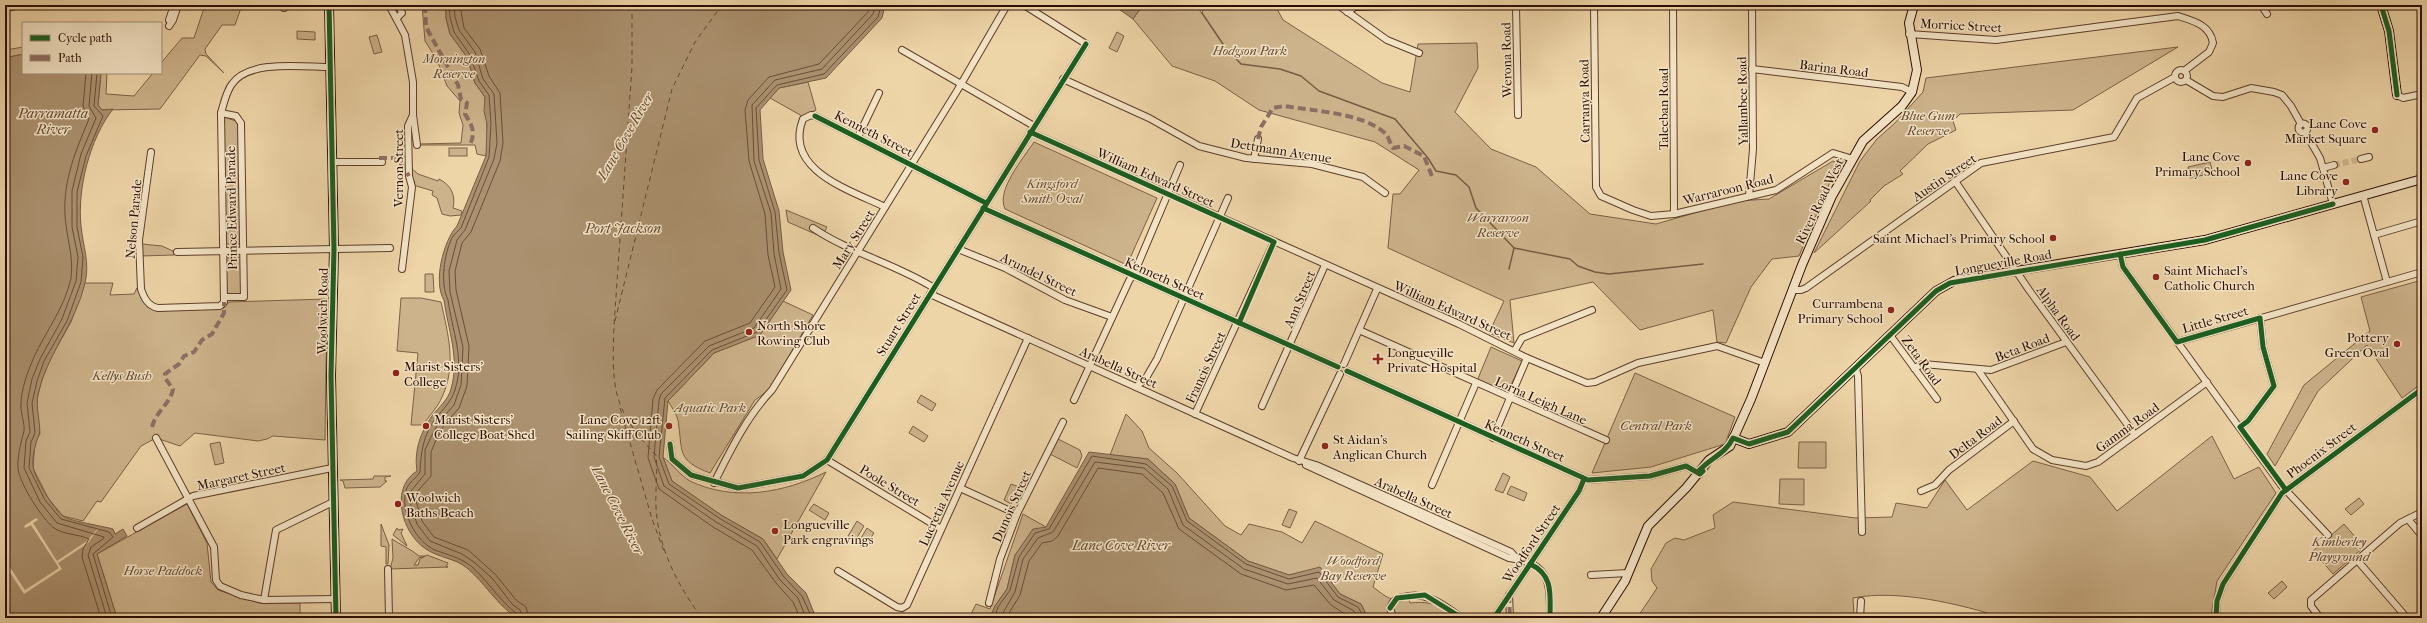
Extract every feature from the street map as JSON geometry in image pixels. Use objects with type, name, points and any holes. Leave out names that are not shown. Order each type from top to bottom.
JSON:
[{"type":"main road","name":"Woolwich Road","points":[[329,5],[334,249],[331,376],[332,468],[336,618]]},
{"type":"main road","name":"River Road West","points":[[1601,618],[1628,573],[1645,530],[1699,473],[1730,452],[1793,290],[1832,196],[1863,141],[1902,106],[1912,92],[1917,70],[1909,34],[1912,5]]},
{"type":"main road","points":[[2381,5],[2389,31],[2397,95]]},
{"type":"main road","name":"Longueville Road","points":[[1734,439],[1752,444],[1788,432],[1856,369],[1936,291],[1950,283],[2205,240],[2422,179]]},
{"type":"street","points":[[5,9],[19,5]]},
{"type":"street","points":[[174,5],[169,26],[173,20],[178,5]]},
{"type":"street","name":"Vernon Street","points":[[389,5],[405,35],[413,82],[413,115],[417,145]]},
{"type":"street","points":[[397,18],[402,13],[399,5]]},
{"type":"street","name":"Mary Street","points":[[714,483],[730,452],[760,403],[772,390],[859,250],[1007,5]]},
{"type":"street","name":"Stuart Street","points":[[670,444],[672,459],[691,475],[714,483],[738,488],[803,476],[827,460],[1086,44],[1024,5]]},
{"type":"street","points":[[1343,9],[1355,7],[1450,5]]},
{"type":"street","name":"Werona Road","points":[[1516,5],[1518,115]]},
{"type":"street","name":"Carranya Road","points":[[1594,5],[1596,187],[1601,196]]},
{"type":"street","name":"Taleeban Road","points":[[1673,5],[1674,214]]},
{"type":"street","name":"Yallambee Road","points":[[1749,196],[1753,149],[1752,5]]},
{"type":"street","points":[[2261,5],[2267,14]]},
{"type":"street","points":[[1343,9],[1387,40],[1418,53]]},
{"type":"street","name":"Morrice Street","points":[[1909,34],[1996,40],[2178,16],[2198,22],[2209,32],[2213,43],[2209,52],[2184,71]]},
{"type":"street","name":"William Edward Street","points":[[902,50],[960,83],[1032,129],[1166,194],[1515,350],[1527,358],[1587,383],[1595,382],[1638,363],[1717,346],[1765,363]]},
{"type":"street","name":"Prince Edward Parade","points":[[221,113],[236,116],[241,123],[244,297],[224,300],[221,113],[226,94],[236,80],[260,68],[330,67]]},
{"type":"street","name":"Barina Road","points":[[1752,69],[1902,87],[1912,92]]},
{"type":"street","points":[[2186,80],[2187,74],[2184,71],[2179,71],[2175,77],[2179,82],[2186,80],[2213,96],[2223,98],[2251,88],[2282,95],[2291,106],[2300,124],[2307,127],[2305,132],[2323,168],[2333,204]]},
{"type":"street","name":"Austin Street","points":[[1793,290],[1801,290],[1806,288],[1955,181],[1986,161],[2114,137],[2137,98],[2175,77]]},
{"type":"street","name":"Dettmann Avenue","points":[[1063,79],[1149,118],[1199,146],[1254,158],[1312,164],[1363,177],[1385,193]]},
{"type":"street","points":[[858,137],[879,93]]},
{"type":"street","points":[[2397,95],[2404,98],[2422,94]]},
{"type":"street","name":"Vernon Street","points":[[402,269],[411,194],[408,126],[413,115]]},
{"type":"street","name":"Kenneth Street","points":[[885,207],[826,177],[808,163],[803,153],[800,134],[803,119],[811,115],[815,116],[858,137],[985,205],[1132,275],[1338,367]]},
{"type":"street","points":[[1254,158],[1258,139]]},
{"type":"street","name":"Nelson Parade","points":[[151,152],[139,246],[141,289],[144,297],[153,306],[158,308],[220,306],[224,300]]},
{"type":"street","name":"Warraroon Road","points":[[1601,196],[1625,207],[1651,216],[1674,214],[1776,190],[1833,153],[1853,159]]},
{"type":"street","points":[[2361,159],[2369,157]]},
{"type":"street","points":[[332,162],[382,162]]},
{"type":"street","points":[[1074,400],[1163,208],[1166,194],[1180,164]]},
{"type":"street","points":[[2323,168],[2334,165]]},
{"type":"street","name":"Alpha Road","points":[[1955,181],[2066,342],[2135,435]]},
{"type":"street","points":[[2363,195],[2387,282]]},
{"type":"street","points":[[1136,387],[1146,378],[1158,359],[1228,198]]},
{"type":"street","points":[[2374,235],[2422,221]]},
{"type":"street","points":[[813,228],[828,238],[859,250],[934,288]]},
{"type":"street","name":"Francis Street","points":[[1195,414],[1239,323],[1274,242]]},
{"type":"street","points":[[177,252],[390,248]]},
{"type":"street","name":"Arundel Street","points":[[958,249],[1006,268],[1065,300],[1112,317]]},
{"type":"street","points":[[2120,254],[2123,267],[2286,490],[2328,535]]},
{"type":"street","name":"Ann Street","points":[[1262,406],[1325,265]]},
{"type":"street","name":"Little Street","points":[[2177,342],[2422,272]]},
{"type":"street","points":[[1299,461],[1340,374],[1338,367],[1344,364],[1377,289]]},
{"type":"street","name":"Arabella Street","points":[[930,294],[1299,461],[1316,465],[1504,549],[1517,559],[1530,564],[1541,571],[1549,581],[1550,618]]},
{"type":"street","points":[[1515,350],[1522,338],[1592,310]]},
{"type":"street","points":[[2240,427],[2248,421],[2274,386],[2263,347],[2260,318]]},
{"type":"street","name":"Lorna Leigh Lane","points":[[1359,330],[1606,440]]},
{"type":"street","name":"Zeta Road","points":[[1890,335],[1937,399]]},
{"type":"street","name":"Lucretia Avenue","points":[[838,571],[897,608],[902,608],[907,605],[1028,338]]},
{"type":"street","name":"Beta Road","points":[[1914,368],[1923,364],[1991,370],[2066,342]]},
{"type":"street","points":[[1493,438],[1527,358]]},
{"type":"street","points":[[1340,374],[1347,371],[1344,364]]},
{"type":"street","points":[[1856,369],[1858,376],[1862,532]]},
{"type":"street","name":"Gamma Road","points":[[1978,370],[2033,449],[2052,460],[2086,466],[2098,462],[2207,382]]},
{"type":"street","name":"Kenneth Street","points":[[1347,371],[1584,479],[1650,476],[1686,466],[1699,473]]},
{"type":"street","points":[[1432,485],[1476,383]]},
{"type":"street","name":"Phoenix Street","points":[[2216,618],[2216,607],[2223,584],[2274,504],[2286,490],[2422,390]]},
{"type":"street","name":"Delta Road","points":[[1921,491],[1935,485],[1948,470],[2014,421]]},
{"type":"street","name":"Dunois Street","points":[[989,603],[1000,559],[1017,514],[1063,422]]},
{"type":"street","points":[[156,438],[214,547],[216,580],[220,586],[240,595],[264,600],[335,599]]},
{"type":"street","name":"Poole Street","points":[[827,460],[941,529]]},
{"type":"street","name":"Margaret Street","points":[[137,528],[197,495],[332,468]]},
{"type":"street","name":"Woodford Street","points":[[1494,618],[1579,491],[1584,479]]},
{"type":"street","points":[[960,488],[1017,514]]},
{"type":"street","points":[[264,600],[276,530],[333,502]]},
{"type":"street","points":[[2320,618],[2313,609],[2311,600],[2357,560],[2408,519],[2422,512]]},
{"type":"street","points":[[2408,519],[2422,536]]},
{"type":"street","points":[[2357,560],[2407,618]]},
{"type":"street","points":[[388,569],[388,618]]},
{"type":"street","points":[[1591,574],[1628,573]]},
{"type":"street","points":[[1393,618],[1390,608],[1397,598],[1425,595],[1462,618]]},
{"type":"street","points":[[1509,595],[1510,618]]},
{"type":"street","points":[[1860,618],[1861,602]]},
{"type":"green space","points":[[205,5],[242,5],[235,25],[222,25],[205,49],[206,54],[224,73],[206,56],[200,55],[160,109],[101,110],[98,105],[101,74],[107,74],[106,94],[134,96],[152,74],[162,74],[162,62],[182,38],[194,38]]},
{"type":"green space","name":"Mornington Reserve","points":[[422,5],[446,5],[446,18],[450,34],[467,57],[475,83],[485,97],[488,142],[486,156],[477,154],[475,145],[419,144],[461,143],[463,125],[459,113],[460,101],[447,86],[437,60],[425,41]]},
{"type":"green space","name":"Warraroon Reserve","points":[[1143,5],[1197,5],[1202,14],[1204,5],[1275,5],[1283,20],[1382,83],[1410,92],[1418,44],[1477,43],[1478,68],[1455,112],[1491,149],[1536,167],[1590,214],[1656,224],[1736,201],[1769,199],[1833,161],[1838,163],[1799,256],[1772,259],[1751,287],[1726,343],[1717,342],[1713,310],[1640,330],[1593,282],[1510,300],[1514,343],[1489,333],[1504,301],[1388,248],[1393,194],[1400,194],[1419,170],[1375,142],[1259,110],[1215,81],[1172,66],[1133,19]]},
{"type":"green space","points":[[5,14],[6,50],[22,47],[22,54],[5,58]]},
{"type":"green space","points":[[297,31],[315,32],[315,40],[297,39]]},
{"type":"green space","points":[[1117,32],[1124,36],[1117,52],[1109,48]]},
{"type":"green space","points":[[377,35],[382,52],[374,54],[369,37]]},
{"type":"green space","name":"Blue Gum Reserve","points":[[2178,47],[2073,110],[1960,114],[1953,121],[1956,130],[1928,144],[1900,171],[1903,174],[1884,186],[1870,200],[1871,201],[1814,253],[1860,161],[1877,139],[1895,123],[1923,92],[1926,78]]},
{"type":"green space","points":[[808,82],[816,110],[802,116],[770,98],[779,88]]},
{"type":"green space","points":[[224,117],[239,122],[241,244],[226,244]]},
{"type":"green space","name":"Kingsford Smith Oval","points":[[1034,142],[1157,198],[1127,265],[1005,209],[1003,201],[1007,184]]},
{"type":"green space","points":[[449,148],[467,148],[467,156],[449,156]]},
{"type":"green space","points":[[2210,162],[2213,173],[2190,178],[2188,167]]},
{"type":"green space","points":[[411,168],[418,174],[438,181],[439,179],[447,184],[452,191],[454,199],[453,208],[462,211],[461,215],[450,216],[442,214],[437,198],[432,195],[433,191],[413,185],[415,182],[411,178]]},
{"type":"green space","points":[[786,210],[827,227],[822,237],[788,222]]},
{"type":"green space","points":[[142,244],[162,246],[173,251],[174,255],[141,256]]},
{"type":"green space","points":[[242,257],[242,294],[227,294],[226,258]]},
{"type":"green space","points":[[425,274],[433,274],[434,292],[425,292]]},
{"type":"green space","points":[[2422,280],[2422,383],[2402,398],[2367,345],[2318,391],[2275,466],[2267,454],[2304,385],[2370,331],[2361,297]]},
{"type":"green space","name":"Kellys Bush","points":[[85,283],[113,283],[110,295],[134,294],[137,288],[146,304],[157,311],[224,308],[229,302],[327,299],[325,440],[273,436],[258,441],[195,433],[180,446],[156,438],[141,446],[101,502],[97,501],[83,521],[63,516],[48,498],[33,468],[35,442],[40,434],[36,404],[41,382],[48,363],[71,322]]},
{"type":"green space","points":[[401,298],[421,298],[441,302],[446,326],[450,350],[447,385],[438,404],[423,425],[411,425],[418,353],[397,351]]},
{"type":"green space","name":"Aquatic Park","points":[[783,301],[813,315],[769,390],[755,400],[710,473],[691,464],[683,454],[678,420],[668,401],[714,353],[760,335]]},
{"type":"green space","points":[[1491,347],[1522,361],[1507,394],[1477,381]]},
{"type":"green space","name":"Central Park","points":[[1635,373],[1735,417],[1725,444],[1651,467],[1592,473]]},
{"type":"green space","points":[[921,395],[936,404],[932,411],[917,402]]},
{"type":"green space","name":"Woodford Bay Reserve","points":[[1126,414],[1142,431],[1149,448],[1177,473],[1225,526],[1241,535],[1249,524],[1282,532],[1302,543],[1315,521],[1383,554],[1373,587],[1382,594],[1397,600],[1409,598],[1410,603],[1421,602],[1438,606],[1449,618],[1368,618],[1361,604],[1340,594],[1320,568],[1289,575],[1248,561],[1189,518],[1175,484],[1148,459],[1110,455]]},
{"type":"green space","points":[[913,426],[928,436],[924,442],[909,433]]},
{"type":"green space","points":[[2212,436],[2234,479],[2259,467],[2276,493],[2217,581],[2211,616],[2209,618],[2004,618],[1929,599],[1889,595],[1853,598],[1854,618],[1637,618],[1657,588],[1652,581],[1651,569],[1666,543],[1675,538],[1684,540],[1715,528],[1713,515],[1733,502],[1856,518],[1892,517],[1896,503],[1927,508],[1945,480],[1967,510],[2033,461],[2090,477],[2117,511]]},
{"type":"green space","points":[[1058,439],[1080,450],[1082,456],[1077,468],[1048,453]]},
{"type":"green space","points":[[220,442],[224,463],[215,465],[210,444]]},
{"type":"green space","points":[[1799,442],[1826,442],[1826,468],[1798,468]]},
{"type":"green space","points":[[663,457],[690,481],[707,488],[741,493],[776,490],[826,472],[777,559],[763,539],[721,515],[672,481]]},
{"type":"green space","points":[[1503,473],[1510,477],[1503,493],[1495,490]]},
{"type":"green space","points":[[374,476],[391,476],[385,477],[385,481],[387,481],[380,487],[345,488],[343,481],[340,480],[373,479]]},
{"type":"green space","points":[[1780,479],[1804,479],[1804,505],[1779,504]]},
{"type":"green space","points":[[1011,484],[1019,487],[1011,504],[1004,500]]},
{"type":"green space","points":[[1511,486],[1527,493],[1524,501],[1507,494]]},
{"type":"green space","points":[[2359,498],[2364,504],[2351,515],[2345,509]]},
{"type":"green space","name":"Horse Paddock","points":[[187,504],[207,543],[211,582],[218,590],[259,603],[300,603],[300,618],[117,618],[97,554]]},
{"type":"green space","points":[[814,504],[829,513],[825,520],[809,510]]},
{"type":"green space","points":[[1289,509],[1297,512],[1290,528],[1282,525]]},
{"type":"green space","points":[[1023,514],[1046,527],[1015,555],[1007,589],[995,606],[990,618],[969,618],[976,604],[990,609]]},
{"type":"green space","points":[[857,521],[864,526],[855,541],[848,536]]},
{"type":"green space","points":[[381,524],[389,545],[388,564],[386,564],[386,547],[381,546]]},
{"type":"green space","name":"Kimberley Playground","points":[[2344,524],[2364,547],[2333,574],[2313,551]]},
{"type":"green space","points":[[397,528],[398,530],[403,529],[401,533],[407,546],[393,535]]},
{"type":"green space","points":[[867,528],[874,533],[864,548],[858,543]]},
{"type":"green space","points":[[392,539],[419,556],[425,556],[419,558],[414,565],[418,565],[420,559],[427,555],[448,563],[446,567],[448,567],[390,569],[393,558]]},
{"type":"green space","points":[[2282,581],[2287,587],[2274,599],[2268,593]]},
{"type":"water","name":"Port Jackson","points":[[446,5],[885,5],[882,18],[826,78],[779,88],[760,110],[763,159],[779,211],[783,252],[791,290],[760,335],[714,353],[668,401],[663,457],[672,481],[721,515],[763,539],[787,574],[806,593],[816,618],[517,618],[503,607],[480,580],[467,568],[457,562],[426,549],[411,533],[405,522],[402,511],[401,499],[403,488],[408,479],[417,471],[416,456],[421,436],[432,416],[448,397],[453,378],[454,355],[444,300],[439,283],[441,262],[448,242],[457,226],[486,156],[487,124],[484,111],[485,97],[475,83],[467,57],[450,34],[446,18]]},
{"type":"water","points":[[1113,5],[1143,5],[1133,19]]},
{"type":"water","name":"Parramatta River","points":[[22,54],[22,74],[101,74],[98,105],[102,110],[113,109],[98,134],[83,180],[80,212],[87,268],[85,283],[75,312],[42,379],[37,399],[40,432],[34,451],[33,467],[41,486],[50,501],[63,516],[79,522],[113,529],[115,534],[123,529],[127,536],[97,554],[117,618],[5,618],[5,58]]},
{"type":"water","name":"Lane Cove River","points":[[1089,452],[1148,459],[1175,484],[1189,518],[1248,561],[1289,575],[1320,567],[1340,594],[1361,604],[1368,618],[990,618],[995,606],[1007,589],[1015,555],[1033,529],[1046,527]]},
{"type":"pier","points":[[36,518],[38,520],[33,523],[57,561],[87,541],[100,526],[88,543],[58,563],[62,569],[24,594],[5,565],[5,560],[25,590],[59,568],[31,525],[25,528],[24,526]]},
{"type":"waterway","points":[[1202,13],[1225,47],[1241,64],[1280,69],[1301,76],[1319,91],[1395,119],[1428,158],[1436,171],[1456,175],[1469,187],[1476,208],[1514,248],[1570,259],[1578,266],[1595,272],[1609,274],[1703,264]]},
{"type":"waterway","points":[[1509,269],[1514,248]]},
{"type":"ferry route","points":[[632,5],[632,67],[614,325],[613,365],[617,396],[622,410],[641,439],[656,455],[656,507],[665,552],[677,580],[702,618]]},
{"type":"ferry route","points":[[615,321],[672,89],[695,42],[722,5]]},
{"type":"ferry route","points":[[620,408],[652,519],[665,554]]},
{"type":"tunnel","points":[[2334,165],[2361,159]]},
{"type":"marked path","points":[[425,5],[426,27],[458,85],[461,99],[467,103],[465,114],[473,132],[470,145]]},
{"type":"marked path","points":[[1258,139],[1261,127],[1273,108],[1284,106],[1352,117],[1377,127],[1386,134],[1393,148],[1404,146],[1424,156],[1433,179]]},
{"type":"marked path","points":[[379,158],[397,158],[409,176]]},
{"type":"marked path","points":[[152,427],[157,416],[172,394],[173,389],[165,378],[165,374],[179,364],[184,356],[194,352],[202,340],[212,334],[224,313],[224,302]]},
{"type":"marked path","points":[[1509,595],[1510,618]]},
{"type":"cycle path","points":[[329,5],[334,249],[331,376],[336,618]]},
{"type":"cycle path","points":[[2381,5],[2389,31],[2397,95]]},
{"type":"cycle path","points":[[670,444],[672,459],[691,475],[738,488],[803,476],[827,460],[1086,44]]},
{"type":"cycle path","points":[[815,116],[986,203]]},
{"type":"cycle path","points":[[1030,132],[1274,242],[1239,323]]},
{"type":"cycle path","points":[[1698,472],[1726,448],[1733,438],[1749,444],[1788,432],[1936,291],[1950,283],[2205,240],[2333,204]]},
{"type":"cycle path","points":[[983,208],[1338,367]]},
{"type":"cycle path","points":[[2120,254],[2123,267],[2177,342],[2260,318],[2263,347],[2274,386],[2248,421],[2240,427],[2286,490]]},
{"type":"cycle path","points":[[1347,371],[1588,480],[1650,476],[1686,466],[1700,474],[1703,471]]},
{"type":"cycle path","points":[[2216,618],[2217,601],[2223,584],[2282,493],[2422,389]]},
{"type":"cycle path","points":[[1494,618],[1579,491],[1584,479]]},
{"type":"cycle path","points":[[1530,564],[1538,569],[1547,580],[1550,594],[1550,618]]},
{"type":"cycle path","points":[[1390,608],[1397,598],[1425,595],[1462,618]]},
{"type":"place","name":"Lane Cove Market Square","points":[[2375,130]]},
{"type":"place","name":"Lane Cove Primary School","points":[[2248,163]]},
{"type":"place","name":"Lane Cove Library","points":[[2346,182]]},
{"type":"place","name":"Saint Michael's Primary School","points":[[2053,238]]},
{"type":"place","name":"Saint Michael's Catholic Church","points":[[2156,277]]},
{"type":"place","name":"Currambena Primary School","points":[[1891,310]]},
{"type":"place","name":"North Shore Rowing Club","points":[[749,332]]},
{"type":"place","name":"Pottery Green Oval","points":[[2397,344]]},
{"type":"place","name":"Longueville Private Hospital","points":[[1378,359]]},
{"type":"place","name":"Marist Sisters' College","points":[[396,373]]},
{"type":"place","name":"Marist Sisters' College Boat Shed","points":[[426,426]]},
{"type":"place","name":"Lane Cove 12ft Sailing Skiff Club","points":[[669,426]]},
{"type":"place","name":"St Aidan's Anglican Church","points":[[1325,446]]},
{"type":"place","name":"Woolwich Baths Beach","points":[[398,504]]},
{"type":"place","name":"Longueville Park engravings","points":[[775,531]]},
{"type":"park label","name":"Hodgson Park","points":[[1250,50]]}]
